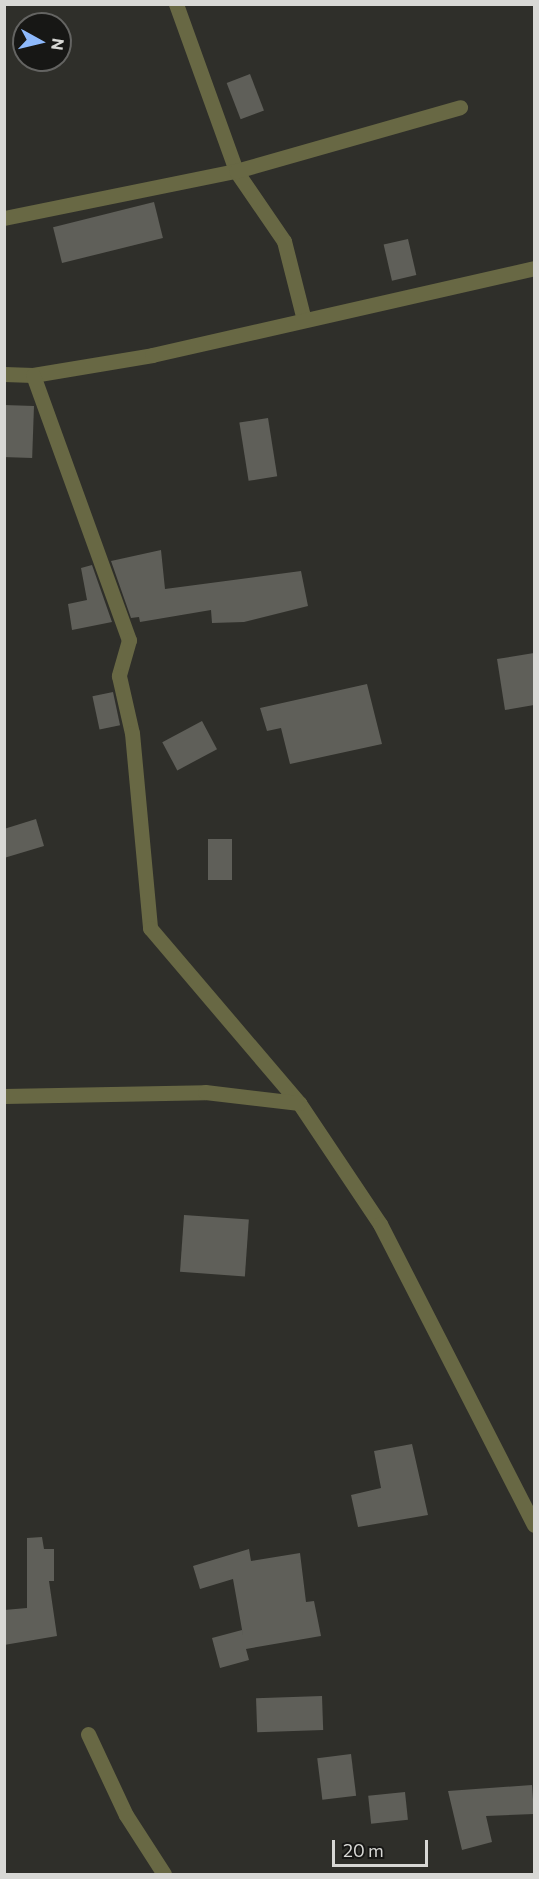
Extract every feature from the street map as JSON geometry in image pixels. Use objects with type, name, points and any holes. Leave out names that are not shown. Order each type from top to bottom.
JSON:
[{"type":"street","points":[[176,4],[236,171],[284,241],[304,320]]},
{"type":"street","points":[[4,218],[236,171],[460,107]]},
{"type":"street","points":[[4,374],[33,375],[304,320],[534,268]]},
{"type":"street","points":[[33,375],[129,640],[119,676],[132,733],[150,928],[299,1103],[380,1224],[534,1525]]},
{"type":"street","points":[[4,1096],[205,1092],[299,1103]]},
{"type":"street","points":[[88,1734],[126,1815],[164,1875]]},
{"type":"building","points":[[250,74],[264,110],[241,119],[227,83]]},
{"type":"building","points":[[154,202],[163,238],[62,263],[53,227]]},
{"type":"building","points":[[408,239],[416,275],[392,281],[384,245]]},
{"type":"building","points":[[4,405],[34,406],[32,458],[4,457]]},
{"type":"building","points":[[268,418],[277,476],[249,481],[239,423]]},
{"type":"building","points":[[161,550],[165,589],[301,571],[308,606],[244,622],[212,623],[211,610],[140,622],[139,617],[131,618],[111,561]]},
{"type":"building","points":[[92,565],[112,622],[72,630],[68,604],[87,600],[81,568]]},
{"type":"building","points":[[534,653],[534,705],[505,710],[497,659]]},
{"type":"building","points":[[367,684],[382,744],[290,764],[281,728],[267,731],[260,708]]},
{"type":"building","points":[[113,692],[120,725],[100,730],[92,696]]},
{"type":"building","points":[[202,721],[217,749],[177,770],[162,742]]},
{"type":"building","points":[[36,819],[44,846],[4,858],[4,829]]},
{"type":"building","points":[[208,839],[232,839],[232,880],[208,880]]},
{"type":"building","points":[[184,1215],[249,1220],[245,1276],[180,1272]]},
{"type":"building","points":[[412,1444],[428,1515],[358,1527],[351,1495],[381,1488],[374,1451]]},
{"type":"building","points":[[42,1537],[44,1549],[54,1549],[54,1581],[49,1581],[57,1636],[4,1645],[4,1610],[27,1608],[27,1538]]},
{"type":"building","points":[[249,1549],[251,1561],[300,1553],[306,1602],[314,1601],[321,1636],[246,1649],[249,1660],[220,1668],[212,1638],[242,1630],[244,1641],[233,1579],[200,1589],[193,1566]]},
{"type":"building","points":[[322,1696],[323,1730],[257,1732],[256,1698]]},
{"type":"building","points":[[351,1754],[356,1796],[322,1800],[317,1758]]},
{"type":"building","points":[[532,1785],[534,1814],[486,1816],[492,1842],[462,1850],[448,1791]]},
{"type":"building","points":[[405,1792],[408,1820],[371,1824],[368,1796]]}]
